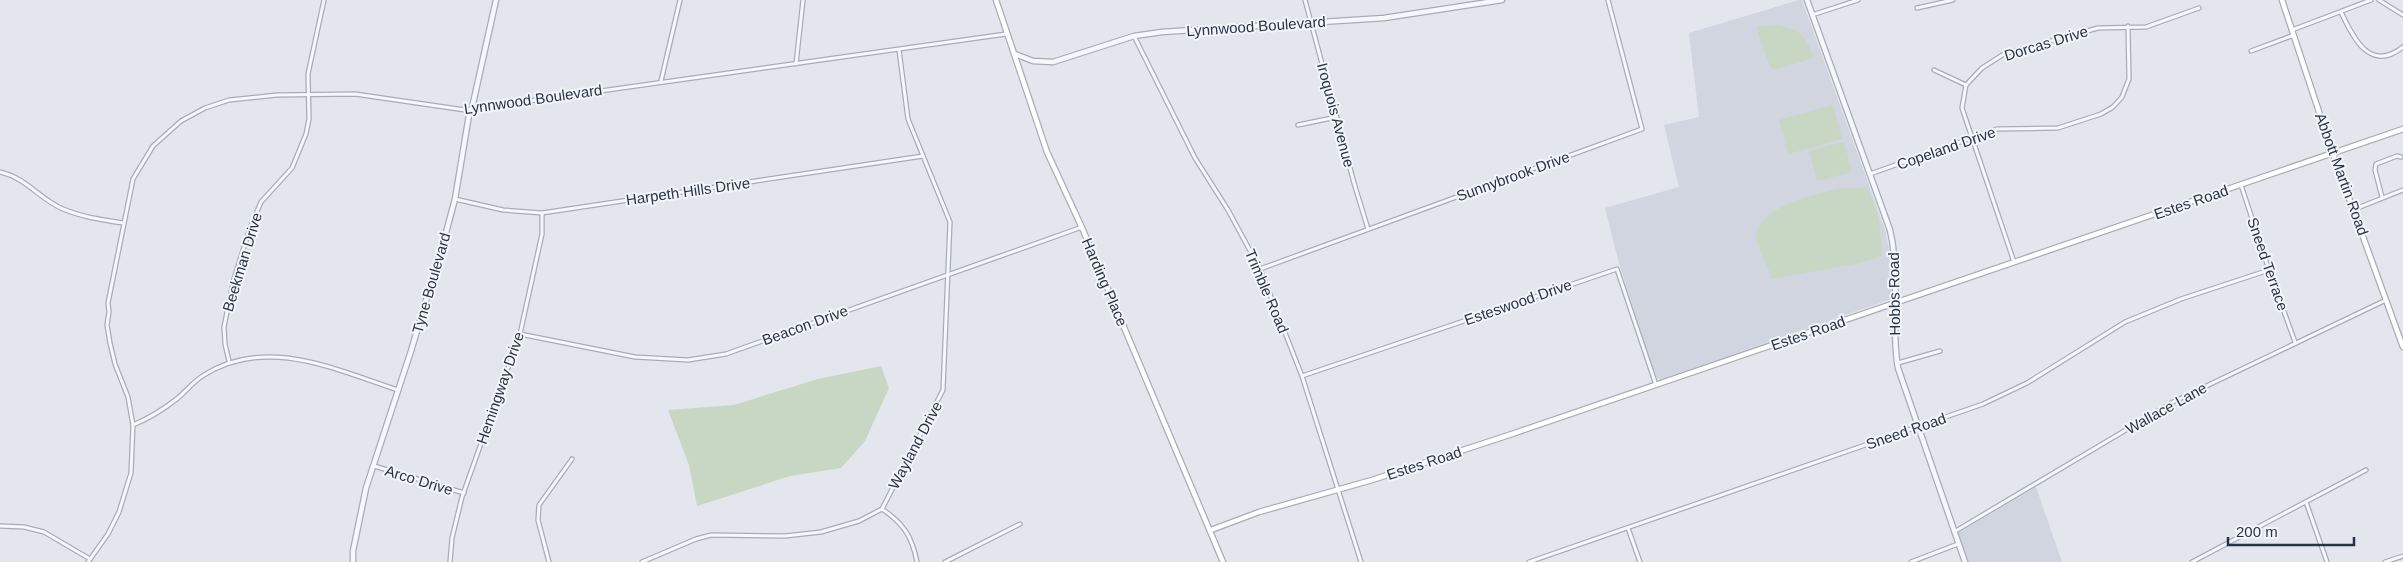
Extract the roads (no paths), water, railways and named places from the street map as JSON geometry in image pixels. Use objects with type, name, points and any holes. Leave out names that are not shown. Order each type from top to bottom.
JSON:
[{"type":"main road","name":"Harding Place","points":[[996,0],[1006,34],[1015,54],[1023,86],[1048,153],[1082,227],[1223,562]]},
{"type":"main road","name":"Abbott Martin Road","points":[[2282,0],[2333,154],[2403,347]]},
{"type":"main road","name":"Estes Road","points":[[1211,530],[1259,512],[1338,490],[1656,386],[2403,129]]},
{"type":"street","name":"Beekman Drive","points":[[229,361],[224,326],[233,282],[250,228],[261,202],[292,168],[306,134],[309,119],[308,94],[311,56],[324,0]]},
{"type":"street","name":"Tyne Boulevard","points":[[353,562],[353,551],[366,488],[430,292],[454,199],[469,115],[496,0]]},
{"type":"street","points":[[661,81],[680,0]]},
{"type":"street","points":[[796,64],[803,0]]},
{"type":"street","name":"Iroquois Avenue","points":[[1305,0],[1368,228]]},
{"type":"street","name":"Lynnwood Boulevard","points":[[1015,54],[1032,61],[1053,62],[1134,36],[1162,32],[1384,18],[1502,0]]},
{"type":"street","name":"Sunnybrook Drive","points":[[1260,269],[1642,129],[1608,0]]},
{"type":"street","name":"Hobbs Road","points":[[1807,0],[1890,230],[1894,247],[1895,352],[1897,363],[1917,428],[1965,562]]},
{"type":"street","points":[[1812,15],[1858,0]]},
{"type":"street","points":[[1917,8],[1953,0]]},
{"type":"street","points":[[2292,30],[2371,0]]},
{"type":"street","points":[[2379,0],[2403,15]]},
{"type":"street","name":"Dorcas Drive","points":[[1966,85],[1982,68],[2004,54],[2098,28],[2146,27],[2200,8]]},
{"type":"street","points":[[2341,12],[2347,26],[2365,51],[2372,55],[2391,54],[2403,47]]},
{"type":"street","name":"Copeland Drive","points":[[1870,174],[1997,130],[2058,128],[2101,114],[2113,107],[2122,97],[2129,78],[2128,26]]},
{"type":"street","name":"Lynnwood Boulevard","points":[[89,560],[108,534],[119,512],[131,473],[132,425],[128,397],[115,364],[107,325],[108,303],[123,223],[133,179],[153,146],[181,121],[205,108],[229,100],[308,94],[355,94],[420,105],[465,110],[1006,34]]},
{"type":"street","points":[[2251,51],[2294,35]]},
{"type":"street","name":"Trimble Road","points":[[1134,36],[1195,158],[1228,210],[1260,269],[1302,376],[1361,562]]},
{"type":"street","name":"Wayland Drive","points":[[882,508],[944,390],[950,222],[908,119],[899,50]]},
{"type":"street","points":[[1934,70],[1966,85],[1962,108],[2014,262]]},
{"type":"street","points":[[1298,125],[1337,117]]},
{"type":"street","name":"Harpeth Hills Drive","points":[[454,199],[503,210],[542,213],[923,156]]},
{"type":"street","points":[[2382,197],[2375,170],[2376,164],[2397,156],[2401,157]]},
{"type":"street","points":[[0,172],[11,174],[26,182],[63,209],[95,219],[123,223]]},
{"type":"street","name":"Sneed Terrace","points":[[2241,185],[2269,270],[2296,342]]},
{"type":"street","points":[[2354,209],[2403,190]]},
{"type":"street","name":"Hemingway Drive","points":[[450,562],[455,523],[464,493],[520,334],[542,234],[542,213]]},
{"type":"street","name":"Beacon Drive","points":[[520,334],[634,357],[688,360],[726,354],[948,273],[1082,227]]},
{"type":"street","name":"Esteswood Drive","points":[[1302,376],[1617,269],[1656,386]]},
{"type":"street","name":"Sneed Road","points":[[1529,562],[1917,428],[2014,390],[2106,332],[2144,314],[2269,270]]},
{"type":"street","name":"Wallace Lane","points":[[1954,532],[2173,402],[2386,300]]},
{"type":"street","points":[[1897,363],[1940,351]]},
{"type":"street","points":[[132,425],[150,418],[180,397],[193,382],[229,361],[273,356],[304,360],[398,390]]},
{"type":"street","points":[[550,562],[538,520],[539,505],[572,459]]},
{"type":"street","name":"Arco Drive","points":[[374,466],[464,493]]},
{"type":"street","points":[[2192,562],[2366,470]]},
{"type":"street","points":[[2306,502],[2327,562]]},
{"type":"street","points":[[642,562],[696,539],[711,535],[785,536],[821,532],[859,521],[882,508],[901,522],[915,550],[917,562]]},
{"type":"street","points":[[944,562],[1020,524]]},
{"type":"street","points":[[0,526],[24,527],[44,532],[89,560]]},
{"type":"street","points":[[1628,528],[1640,562]]},
{"type":"street","points":[[1912,562],[1958,544]]},
{"type":"street","points":[[2385,562],[2403,556]]}]
